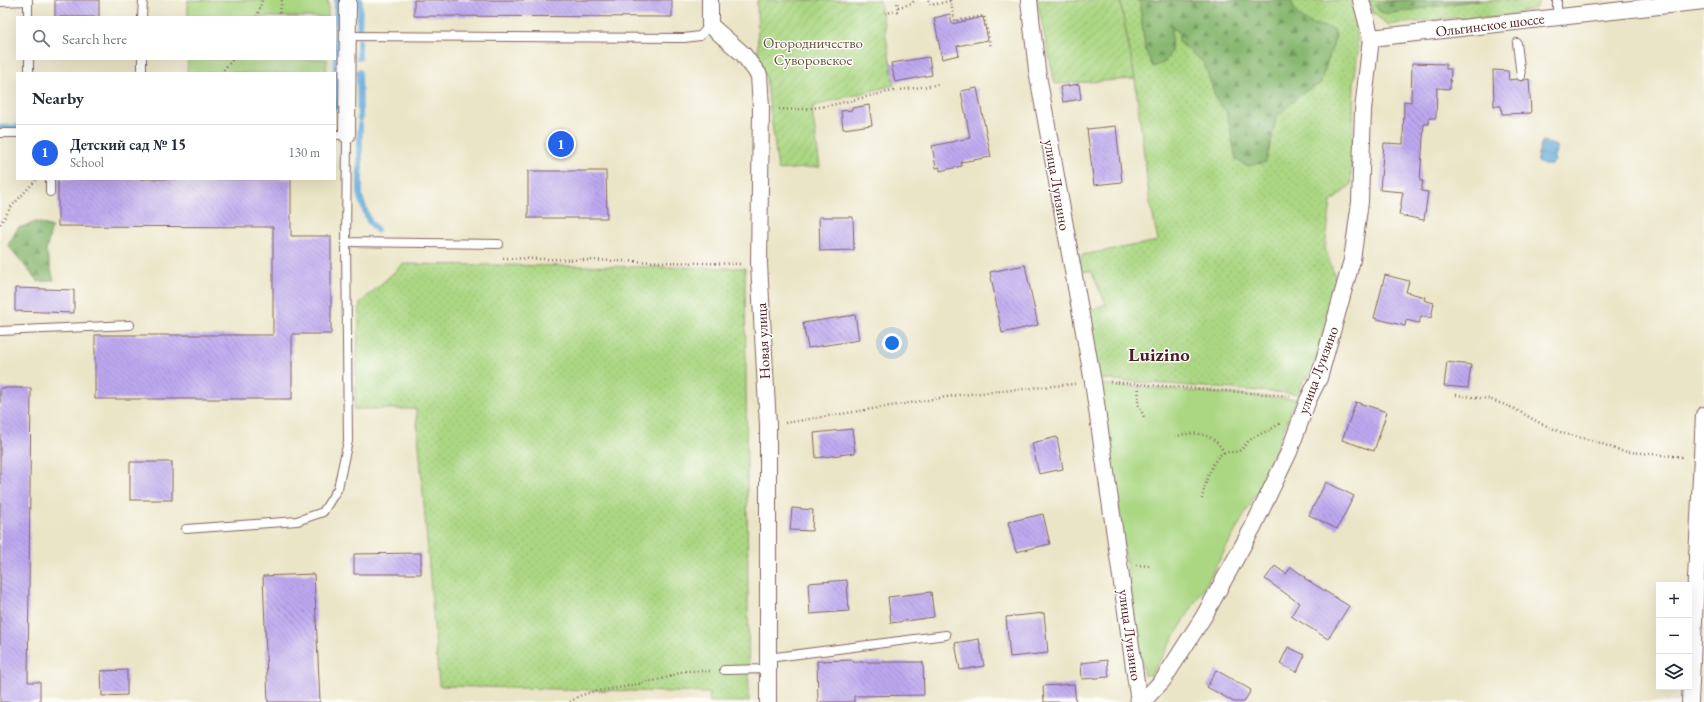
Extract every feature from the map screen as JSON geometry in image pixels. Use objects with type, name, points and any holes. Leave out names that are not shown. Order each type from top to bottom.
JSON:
[{"type":"street","points":[[341,135],[348,0]]},
{"type":"street","points":[[710,0],[710,25]]},
{"type":"street","name":"улица Луизино","points":[[1029,0],[1037,70],[1092,382],[1139,702]]},
{"type":"street","name":"улица Луизино","points":[[1142,702],[1167,673],[1204,616],[1253,527],[1288,452],[1318,378],[1352,260],[1360,202],[1363,110],[1371,38],[1361,0]]},
{"type":"street","name":"Ольгинское шоссе","points":[[1371,38],[1704,1]]},
{"type":"street","name":"Новая улица","points":[[710,25],[742,54],[759,75],[761,107],[759,264],[768,425],[768,702]]},
{"type":"street","points":[[1690,702],[1704,414]]},
{"type":"lane","points":[[142,16],[143,0]]},
{"type":"lane","points":[[1557,0],[1557,17]]},
{"type":"lane","points":[[0,2],[28,1],[28,16]]},
{"type":"lane","points":[[347,36],[684,38],[700,36],[710,25]]},
{"type":"lane","points":[[1516,43],[1521,76]]},
{"type":"lane","points":[[29,60],[29,72]]},
{"type":"lane","points":[[142,60],[142,72]]},
{"type":"lane","points":[[0,133],[16,133]]},
{"type":"lane","points":[[186,529],[297,521],[323,512],[338,488],[348,441],[346,242],[341,135]]},
{"type":"lane","points":[[50,180],[50,192]]},
{"type":"lane","points":[[346,242],[499,244]]},
{"type":"lane","points":[[0,331],[130,325]]},
{"type":"lane","points":[[724,670],[946,635]]},
{"type":"path","points":[[256,16],[262,0]]},
{"type":"path","points":[[279,16],[282,0]]},
{"type":"path","points":[[885,13],[898,11],[897,0]]},
{"type":"path","points":[[898,7],[911,4],[915,0]]},
{"type":"path","points":[[928,0],[930,5],[950,1],[954,21],[984,16],[991,48]]},
{"type":"path","points":[[222,72],[232,60]]},
{"type":"path","points":[[761,107],[791,110],[833,106],[880,94],[940,84]]},
{"type":"path","points":[[0,224],[11,207],[35,180]]},
{"type":"path","points":[[487,245],[503,258],[759,264]]},
{"type":"path","points":[[768,425],[959,395],[1092,382],[1297,397]]},
{"type":"path","points":[[1139,385],[1138,404],[1145,419]]},
{"type":"path","points":[[1456,395],[1490,399],[1513,408],[1538,422],[1565,434],[1595,441],[1620,451],[1703,459]]},
{"type":"path","points":[[1202,499],[1214,462],[1224,453],[1238,451],[1250,441],[1273,429],[1282,422]]},
{"type":"path","points":[[1175,437],[1190,432],[1203,434],[1217,443],[1224,453]]},
{"type":"path","points":[[570,702],[579,696],[595,691],[619,688],[666,678],[684,671],[724,670]]},
{"type":"green space","points":[[188,0],[328,0],[328,16],[188,16]]},
{"type":"green space","name":"Огородничество Суворовское","points":[[757,0],[880,0],[894,85],[813,106],[813,117],[820,167],[778,170],[766,78],[758,60]]},
{"type":"green space","points":[[1037,0],[1120,0],[1135,79],[1055,84]]},
{"type":"green space","points":[[1120,0],[1351,0],[1356,17],[1358,52],[1354,82],[1351,185],[1331,202],[1325,248],[1337,283],[1312,370],[1307,379],[1304,378],[1298,394],[1097,379],[1087,312],[1106,304],[1091,271],[1079,272],[1082,255],[1158,241],[1149,197],[1135,79]]},
{"type":"green space","points":[[1139,0],[1291,0],[1298,14],[1307,22],[1334,29],[1336,36],[1320,84],[1302,93],[1277,116],[1266,162],[1247,166],[1236,160],[1227,112],[1217,101],[1204,63],[1179,42],[1178,31],[1172,28],[1171,52],[1165,62],[1153,67],[1145,49]]},
{"type":"green space","points":[[1369,0],[1539,0],[1536,8],[1491,18],[1452,18],[1388,25],[1372,12]]},
{"type":"green space","points":[[1400,0],[1479,0],[1386,14],[1379,11],[1375,5]]},
{"type":"green space","points":[[188,60],[327,60],[326,72],[187,72]]},
{"type":"green space","points":[[37,222],[52,227],[46,251],[54,280],[38,282],[8,245],[18,228]]},
{"type":"green space","points":[[403,264],[745,268],[749,702],[710,702],[709,693],[439,686],[416,409],[354,409],[360,303]]},
{"type":"green space","points":[[1098,384],[1296,399],[1263,481],[1205,586],[1151,675],[1144,675]]},
{"type":"water","points":[[1543,141],[1556,146],[1555,161],[1551,165],[1544,165],[1538,162],[1538,154]]},
{"type":"building","points":[[55,0],[99,0],[99,16],[55,16]]},
{"type":"building","points":[[414,0],[672,0],[672,17],[414,16]]},
{"type":"building","points":[[950,14],[952,24],[983,17],[988,40],[957,46],[959,55],[942,59],[934,18]]},
{"type":"building","points":[[929,57],[932,75],[895,82],[891,63]]},
{"type":"building","points":[[1412,63],[1446,64],[1446,69],[1451,69],[1450,89],[1437,88],[1436,118],[1429,118],[1429,124],[1424,124],[1420,181],[1423,181],[1421,191],[1428,192],[1424,220],[1399,215],[1403,192],[1380,190],[1384,143],[1403,144],[1404,101],[1411,102]]},
{"type":"building","points":[[1493,70],[1508,71],[1509,80],[1517,79],[1521,81],[1529,79],[1531,113],[1502,114],[1501,106],[1494,106]]},
{"type":"building","points":[[1079,84],[1081,99],[1063,102],[1060,87]]},
{"type":"building","points":[[977,88],[991,157],[961,162],[962,166],[940,171],[940,167],[936,168],[932,146],[970,138],[961,91]]},
{"type":"building","points":[[869,105],[872,125],[843,129],[841,111],[852,110],[852,108]]},
{"type":"building","points":[[1116,126],[1122,182],[1094,185],[1087,129]]},
{"type":"building","points":[[528,171],[606,171],[607,218],[528,218]]},
{"type":"building","points":[[58,180],[291,180],[291,236],[331,236],[331,334],[292,334],[292,399],[95,399],[95,335],[273,335],[273,227],[58,226]]},
{"type":"building","points":[[819,217],[853,217],[854,250],[820,251]]},
{"type":"building","points":[[1025,265],[1038,325],[1002,333],[990,272]]},
{"type":"building","points":[[1385,275],[1409,281],[1406,292],[1425,297],[1424,300],[1434,303],[1431,318],[1421,316],[1419,323],[1406,320],[1405,326],[1374,318]]},
{"type":"building","points":[[15,288],[74,290],[74,313],[15,311]]},
{"type":"building","points":[[855,315],[859,340],[808,348],[803,323]]},
{"type":"building","points":[[1447,362],[1471,365],[1468,388],[1444,386]]},
{"type":"building","points":[[0,388],[31,388],[28,682],[40,682],[40,702],[0,702]]},
{"type":"building","points":[[1356,402],[1387,412],[1374,451],[1342,440]]},
{"type":"building","points":[[852,429],[855,453],[816,458],[814,433]]},
{"type":"building","points":[[1057,437],[1063,469],[1039,474],[1032,443]]},
{"type":"building","points":[[130,462],[172,462],[172,500],[130,500]]},
{"type":"building","points":[[1326,482],[1354,496],[1337,529],[1309,515]]},
{"type":"building","points":[[792,508],[813,510],[812,531],[790,530]]},
{"type":"building","points":[[1043,514],[1050,544],[1016,552],[1008,522]]},
{"type":"building","points":[[421,553],[421,574],[354,574],[354,554]]},
{"type":"building","points":[[1275,566],[1286,574],[1291,567],[1305,577],[1304,578],[1349,606],[1328,639],[1291,616],[1299,603],[1265,579]]},
{"type":"building","points":[[314,574],[320,702],[268,702],[263,576]]},
{"type":"building","points":[[847,580],[849,611],[810,614],[808,583]]},
{"type":"building","points":[[931,592],[934,617],[891,623],[888,597]]},
{"type":"building","points":[[1044,613],[1048,653],[1010,657],[1006,617]]},
{"type":"building","points":[[979,639],[984,666],[960,670],[955,643]]},
{"type":"building","points":[[1288,647],[1305,655],[1297,672],[1280,664]]},
{"type":"building","points":[[853,660],[853,662],[923,662],[924,695],[854,696],[854,702],[818,702],[817,661]]},
{"type":"building","points":[[1107,660],[1109,677],[1082,679],[1081,663]]},
{"type":"building","points":[[127,670],[127,695],[102,696],[101,671]]},
{"type":"building","points":[[1216,670],[1251,690],[1244,702],[1234,702],[1207,687]]},
{"type":"building","points":[[1074,684],[1076,702],[1044,702],[1043,686]]},
{"type":"waterway","points":[[336,54],[337,0]]},
{"type":"waterway","points":[[359,30],[360,0]]},
{"type":"waterway","points":[[359,41],[359,58]]},
{"type":"waterway","points":[[336,60],[336,72]]},
{"type":"waterway","points":[[359,72],[360,119]]},
{"type":"waterway","points":[[360,125],[360,197],[369,221],[377,230]]},
{"type":"waterway","points":[[0,128],[16,127]]},
{"type":"place","name":"Детский сад № 15","points":[[561,144]]},
{"type":"district","name":"Luizino","points":[[1159,354]]}]
